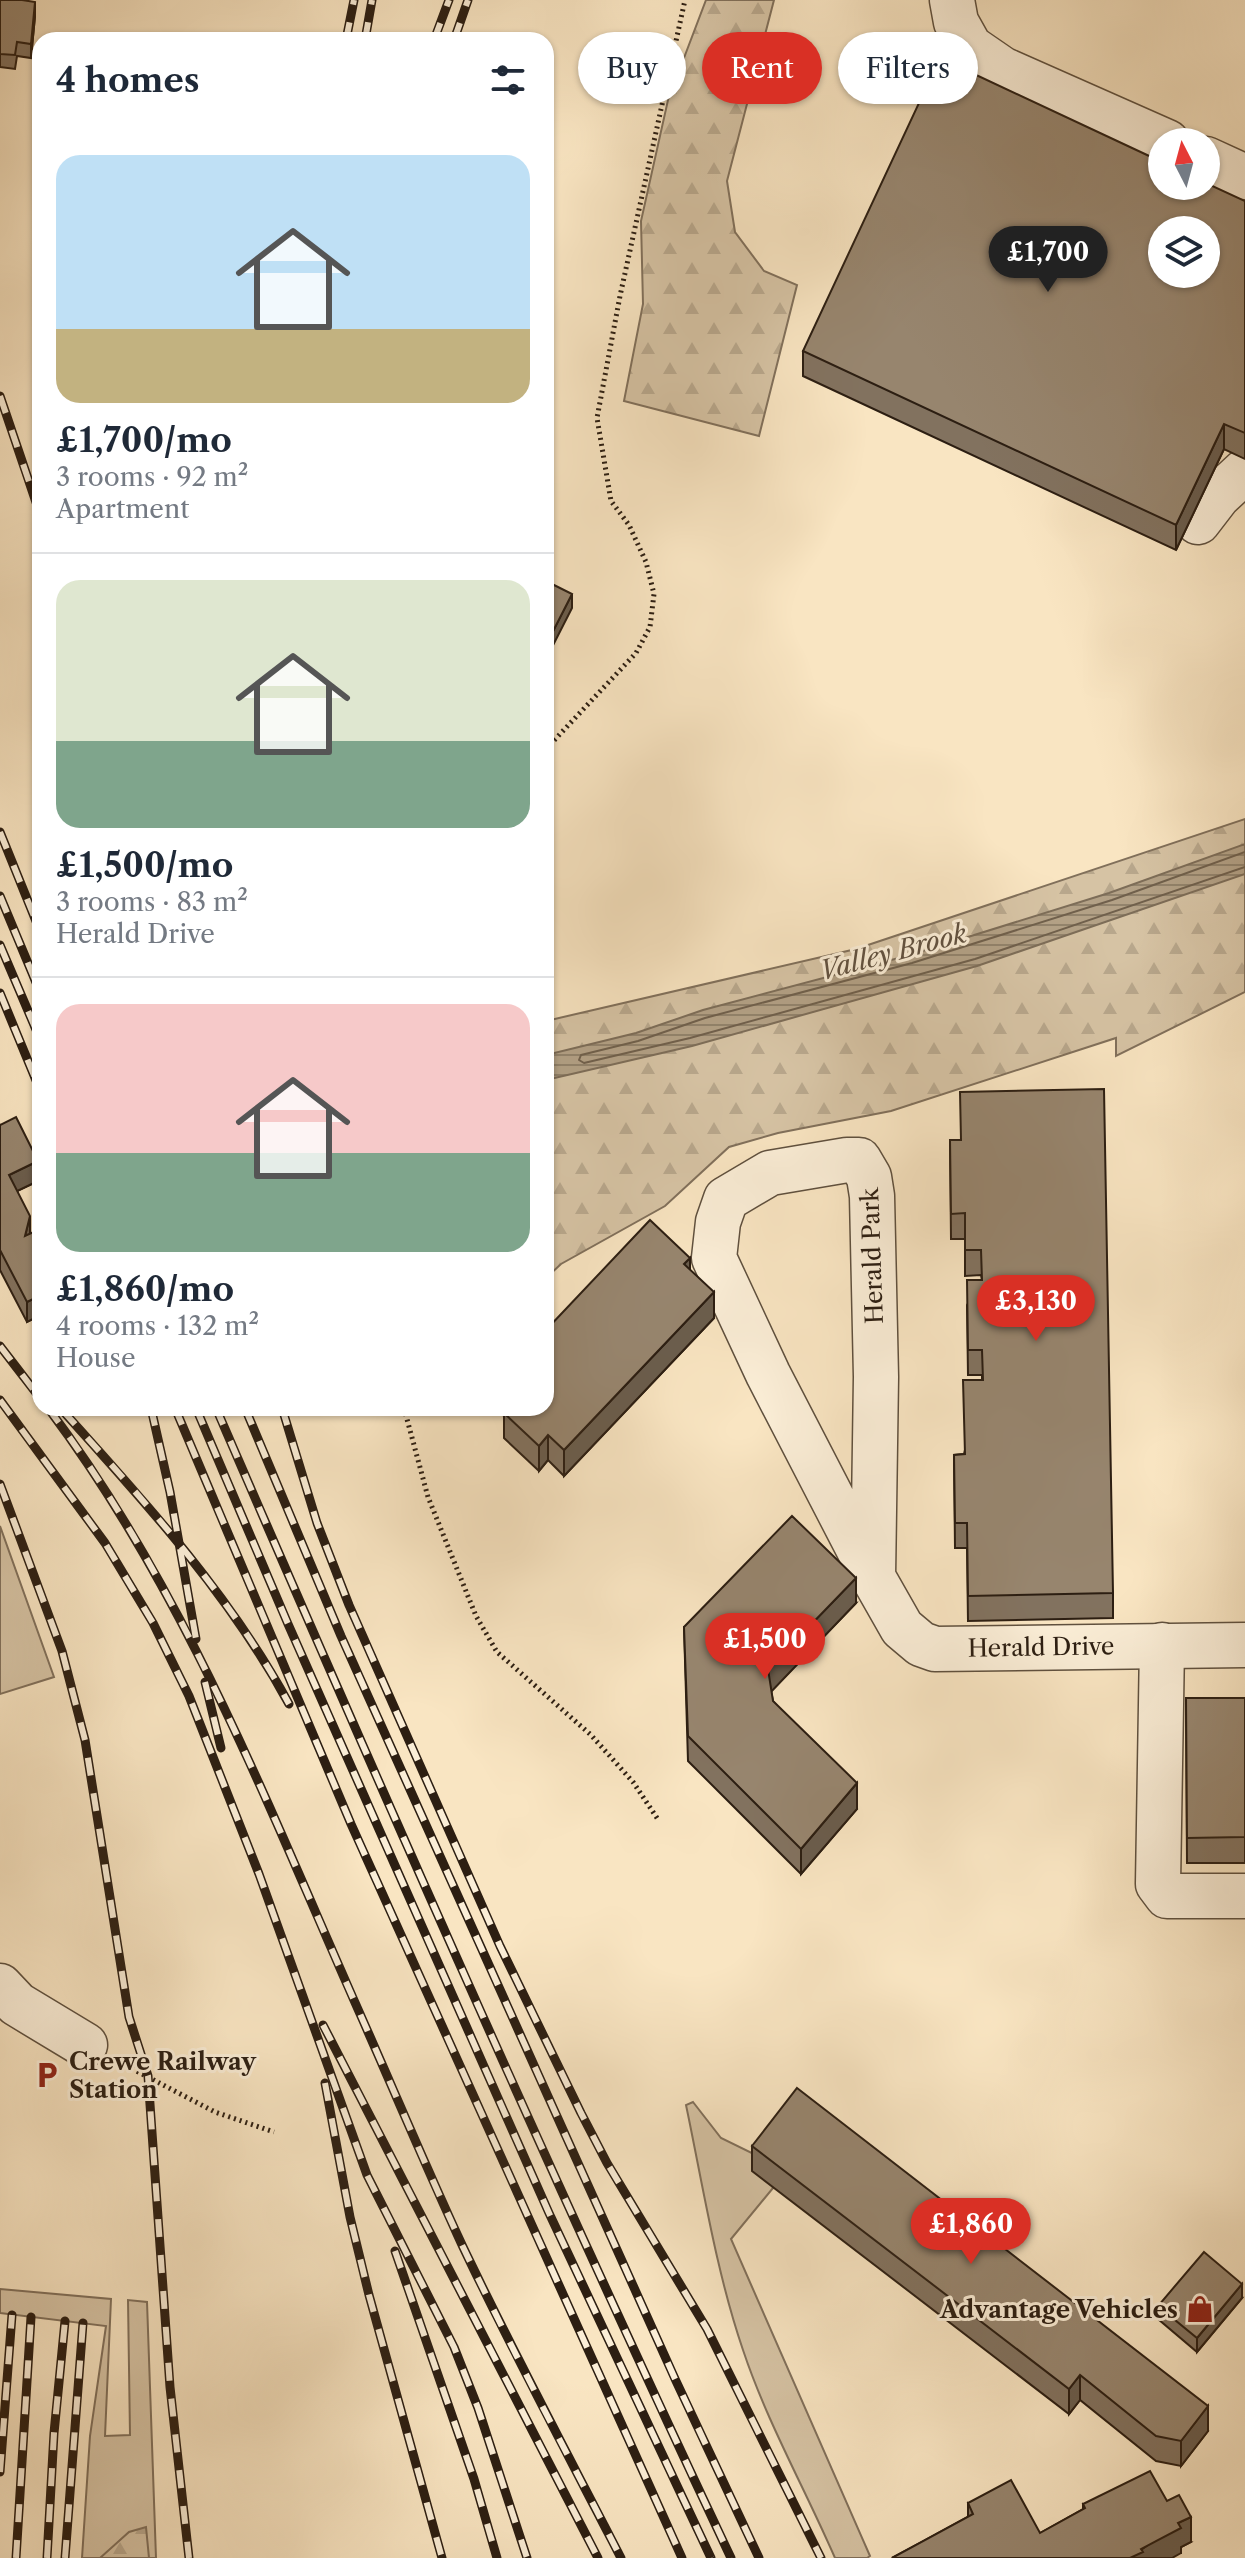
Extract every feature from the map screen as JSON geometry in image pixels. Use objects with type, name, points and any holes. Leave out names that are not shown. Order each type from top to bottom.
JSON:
[{"type":"street","points":[[952,0],[956,22],[970,47],[1002,69],[1148,134]]},
{"type":"street","points":[[1220,165],[1245,177]]},
{"type":"street","points":[[1198,522],[1218,496],[1245,471]]},
{"type":"street","name":"Herald Park","points":[[847,1160],[859,1160],[869,1177],[872,1196],[876,1377],[873,1577],[768,1374],[714,1258],[718,1222],[726,1199],[770,1173],[847,1160]]},
{"type":"street","name":"Herald Drive","points":[[873,1577],[902,1628],[921,1644],[935,1649],[1245,1645]]},
{"type":"street","points":[[1162,1645],[1181,1704],[1158,1884],[1167,1896],[1245,1896]]},
{"type":"street","points":[[0,1986],[17,2004],[85,2045]]},
{"type":"path","points":[[554,740],[636,653],[650,627],[654,594],[646,562],[629,525],[611,501],[597,418],[620,296],[685,0]]},
{"type":"path","points":[[406,1416],[428,1497],[476,1616],[497,1652],[591,1735],[633,1782],[659,1821]]},
{"type":"path","points":[[85,2045],[215,2112],[274,2132]]},
{"type":"green space","points":[[706,0],[774,0],[766,32],[702,32],[702,104],[747,104],[727,181],[735,232],[764,271],[797,285],[759,436],[624,401],[643,304],[641,221],[667,104],[686,104],[686,53]]},
{"type":"green space","points":[[1245,819],[1245,992],[1116,1056],[1116,1038],[891,1111],[778,1133],[729,1147],[665,1206],[554,1271],[554,1019],[856,949]]},
{"type":"green space","points":[[0,1526],[54,1677],[0,1694]]},
{"type":"green space","points":[[693,2102],[721,2138],[762,2158],[773,2188],[731,2239],[870,2556],[867,2558],[835,2558],[753,2377],[733,2320],[711,2228],[686,2105]]},
{"type":"green space","points":[[0,2289],[111,2299],[105,2436],[130,2435],[128,2300],[147,2302],[156,2558],[82,2558],[90,2436],[106,2326],[0,2313]]},
{"type":"green space","points":[[146,2527],[149,2558],[100,2558],[129,2532]]},
{"type":"water","points":[[1245,844],[1245,874],[977,966],[692,1046],[554,1078],[554,1053],[636,1033],[703,1010],[910,955],[1109,893]]},
{"type":"building","points":[[0,0],[35,2],[31,44],[17,42],[15,55],[0,54]]},
{"type":"building","points":[[978,76],[1148,155],[1148,200],[1220,200],[1220,189],[1245,201],[1245,433],[1224,424],[1176,525],[803,351],[918,104],[978,104]]},
{"type":"building","points":[[554,585],[572,594],[554,629]]},
{"type":"building","points":[[1104,1089],[1113,1593],[968,1596],[967,1523],[955,1523],[954,1455],[965,1454],[963,1380],[983,1380],[982,1350],[968,1350],[967,1280],[982,1280],[981,1250],[965,1250],[965,1213],[951,1214],[950,1140],[961,1140],[960,1092]]},
{"type":"building","points":[[16,1117],[32,1149],[32,1164],[9,1175],[30,1216],[25,1236],[32,1233],[32,1300],[27,1302],[0,1250],[0,1125]]},
{"type":"building","points":[[650,1220],[690,1258],[684,1264],[714,1292],[564,1450],[548,1435],[539,1446],[507,1416],[554,1416],[554,1322]]},
{"type":"building","points":[[792,1516],[856,1578],[768,1669],[773,1701],[857,1783],[801,1849],[688,1736],[684,1627]]},
{"type":"building","points":[[1186,1698],[1245,1698],[1245,1837],[1187,1838]]},
{"type":"building","points":[[797,2088],[1208,2406],[1181,2441],[1156,2436],[1080,2375],[1069,2389],[752,2146]]},
{"type":"building","name":"Advantage Vehicles","points":[[1204,2252],[1242,2284],[1197,2338],[1158,2306]]},
{"type":"building","points":[[1150,2471],[1167,2501],[1179,2495],[1191,2517],[1178,2523],[1181,2528],[1130,2558],[892,2558],[973,2514],[968,2503],[1011,2480],[1040,2533],[1085,2508],[1083,2504]]},
{"type":"railway","points":[[348,32],[354,0]]},
{"type":"railway","points":[[366,32],[372,0]]},
{"type":"railway","points":[[437,32],[449,0]]},
{"type":"railway","points":[[457,32],[468,0]]},
{"type":"railway","points":[[0,396],[32,490]]},
{"type":"railway","points":[[0,832],[32,911]]},
{"type":"railway","points":[[0,896],[32,973]]},
{"type":"railway","points":[[0,945],[32,1020]]},
{"type":"railway","points":[[0,993],[32,1071]]},
{"type":"railway","points":[[0,1346],[32,1388]]},
{"type":"railway","points":[[0,1400],[105,1543],[153,1623],[189,1696],[259,1874],[367,2175],[454,2347],[478,2408],[527,2558]]},
{"type":"railway","points":[[54,1416],[140,1547],[217,1694],[253,1769],[463,2247],[621,2558]]},
{"type":"railway","points":[[67,1416],[185,1551],[240,1625],[289,1704]]},
{"type":"railway","points":[[153,1416],[170,1492],[196,1639]]},
{"type":"railway","points":[[178,1416],[351,1824],[682,2558]]},
{"type":"railway","points":[[199,1416],[288,1624],[549,2213],[711,2558]]},
{"type":"railway","points":[[219,1416],[469,1985],[731,2558]]},
{"type":"railway","points":[[248,1416],[341,1636],[676,2381],[759,2558]]},
{"type":"railway","points":[[284,1416],[317,1523],[349,1605],[500,1946],[607,2163],[707,2329],[821,2558]]},
{"type":"railway","points":[[0,1484],[62,1651],[85,1740],[129,2017],[148,2076],[170,2387],[189,2558]]},
{"type":"railway","points":[[205,1682],[221,1748]]},
{"type":"railway","points":[[323,2025],[598,2558]]},
{"type":"railway","points":[[325,2083],[350,2217],[369,2295],[442,2558]]},
{"type":"railway","points":[[395,2251],[474,2479],[497,2558]]},
{"type":"railway","points":[[0,2472],[12,2315]]},
{"type":"railway","points":[[16,2558],[31,2317]]},
{"type":"railway","points":[[47,2558],[54,2433],[65,2321]]},
{"type":"railway","points":[[65,2558],[83,2323]]},
{"type":"place","name":"Crewe Railway Station","points":[[47,2075]]},
{"type":"place","name":"Advantage Vehicles","points":[[1200,2309]]},
{"type":"water label","name":"Valley Brook","points":[[893,952]]}]
